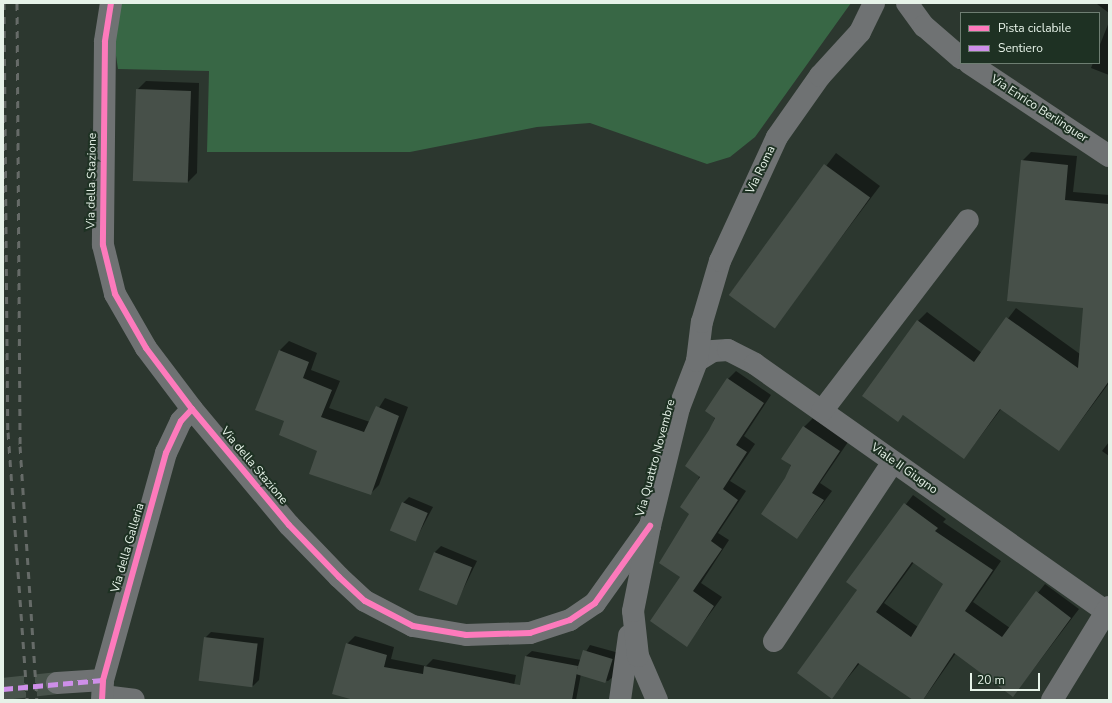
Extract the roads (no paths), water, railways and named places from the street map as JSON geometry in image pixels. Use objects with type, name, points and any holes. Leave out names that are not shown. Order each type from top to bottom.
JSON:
[{"type":"street","name":"Via della Stazione","points":[[111,3],[105,42],[103,245],[115,294],[146,348],[192,408],[289,525],[339,577],[365,601],[413,626],[466,635],[523,634],[549,628],[595,602],[650,526]]},
{"type":"street","name":"Via Roma","points":[[697,361],[702,322],[720,261],[777,136],[820,76],[860,32],[874,3]]},
{"type":"street","points":[[907,3],[924,26],[960,57]]},
{"type":"street","name":"Via Enrico Berlinguer","points":[[971,64],[1109,156]]},
{"type":"street","points":[[822,411],[968,220]]},
{"type":"street","name":"Viale II Giugno","points":[[697,361],[713,351],[728,350],[755,364],[893,462],[1107,609]]},
{"type":"street","name":"Via Quattro Novembre","points":[[657,700],[638,656],[633,611],[650,526],[679,408],[697,361]]},
{"type":"street","name":"Via della Galleria","points":[[103,692],[166,454],[181,421],[192,408]]},
{"type":"street","points":[[774,641],[893,462]]},
{"type":"street","points":[[1052,700],[1107,609]]},
{"type":"street","points":[[620,700],[633,611]]},
{"type":"street","points":[[57,683],[134,700]]},
{"type":"tunnel","points":[[3,689],[57,683]]},
{"type":"railway","points":[[4,3],[8,432],[27,700]]},
{"type":"railway","points":[[17,3],[20,446],[37,700]]}]
